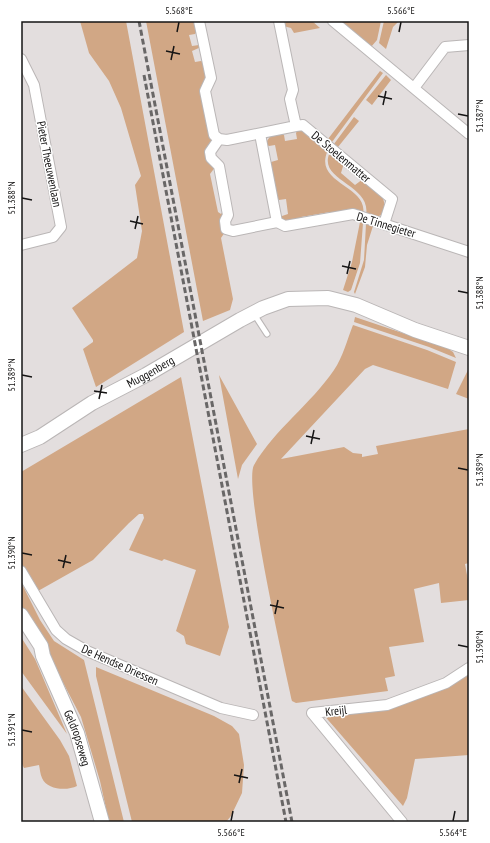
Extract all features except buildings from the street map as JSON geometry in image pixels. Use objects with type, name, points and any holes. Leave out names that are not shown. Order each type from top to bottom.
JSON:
[{"type":"main road","name":"Muggenberg","points":[[21,454],[40,437],[92,403],[258,311],[288,299],[328,298],[362,308],[415,330],[469,348]]},
{"type":"main road","name":"Muggenberg","points":[[21,445],[40,437]]},
{"type":"main road","name":"Geldropseweg","points":[[21,615],[41,646],[43,656],[77,733],[102,822]]},
{"type":"main road","name":"Geldropseweg","points":[[21,627],[35,650],[43,656]]},
{"type":"street","points":[[199,21],[211,78],[205,91],[214,135],[228,140],[296,126],[290,99],[293,90],[279,21]]},
{"type":"street","points":[[332,21],[469,134]]},
{"type":"street","points":[[414,88],[445,48],[469,46]]},
{"type":"street","name":"Pieter Theeuwenlaan","points":[[21,59],[34,85],[61,228],[53,237],[21,245]]},
{"type":"street","name":"De Stoelenmatter","points":[[296,126],[303,125],[392,199],[384,224]]},
{"type":"street","points":[[260,134],[277,222]]},
{"type":"street","name":"De Tinnegieter","points":[[219,138],[210,152],[211,158],[219,166],[228,215],[225,221],[226,229],[233,231],[277,222],[285,226],[353,214],[469,252]]},
{"type":"street","name":"De Hendse Driessen","points":[[21,572],[56,630],[66,639],[87,651],[221,708],[253,715]]},
{"type":"street","name":"Kreijl","points":[[402,822],[312,713],[387,705],[446,683],[469,668]]},
{"type":"lane","points":[[258,311],[267,334]]},
{"type":"shaded area","points":[[80,21],[126,21],[184,332],[96,387],[83,349],[93,342],[93,340],[72,308],[137,258],[142,231],[135,185],[141,176],[121,108],[109,81],[89,53]]},
{"type":"shaded area","points":[[146,21],[196,21],[198,30],[195,34],[189,35],[192,46],[199,45],[201,47],[192,51],[195,62],[201,61],[205,63],[207,78],[201,88],[216,166],[210,174],[218,212],[221,214],[224,210],[225,232],[221,238],[233,299],[230,310],[203,321]]},
{"type":"shaded area","points":[[312,21],[320,28],[294,33],[291,28],[283,26],[286,22]]},
{"type":"shaded area","points":[[340,21],[381,21],[377,40],[371,47]]},
{"type":"shaded area","points":[[384,21],[399,21],[393,27],[386,49],[379,43]]},
{"type":"shaded area","points":[[380,71],[383,73],[332,142],[328,139]]},
{"type":"shaded area","points":[[386,75],[391,80],[372,105],[366,100]]},
{"type":"shaded area","points":[[354,117],[359,121],[338,147],[334,144]]},
{"type":"shaded area","points":[[302,128],[328,150],[325,161],[328,170],[334,178],[358,197],[363,204],[363,214],[333,214],[330,212],[301,217],[299,221],[285,223],[280,219],[282,216],[288,214],[286,199],[279,200],[276,198],[269,166],[271,162],[278,160],[275,145],[269,146],[265,144],[271,135],[281,133],[284,135],[285,141],[297,139],[296,133],[298,129]]},
{"type":"shaded area","points":[[330,152],[344,163],[341,173],[355,185],[363,179],[377,190],[384,202],[383,214],[375,218],[366,215],[366,205],[361,196],[337,177],[331,170],[328,162]]},
{"type":"shaded area","points":[[360,222],[363,223],[360,263],[351,290],[348,292],[343,290],[352,262]]},
{"type":"shaded area","points":[[366,224],[373,226],[367,245],[365,267],[355,294],[354,292],[364,260]]},
{"type":"shaded area","points":[[355,317],[447,348],[453,352],[456,358],[429,347],[354,322]]},
{"type":"shaded area","points":[[353,325],[427,350],[456,362],[448,389],[373,365],[365,369],[281,459],[344,447],[353,453],[362,454],[362,457],[378,454],[376,446],[469,429],[469,563],[465,564],[469,586],[469,600],[441,603],[439,583],[414,589],[424,642],[389,647],[395,676],[385,678],[388,691],[296,703],[292,701],[259,540],[252,480],[254,465],[282,428],[315,394],[334,370]]},
{"type":"shaded area","points":[[469,368],[469,399],[456,394]]},
{"type":"shaded area","points":[[219,375],[257,444],[242,465],[238,479]]},
{"type":"shaded area","points":[[181,377],[229,627],[220,656],[186,644],[184,636],[176,631],[196,570],[164,559],[162,561],[129,550],[144,518],[143,514],[139,514],[129,523],[93,560],[38,591],[21,563],[21,472]]},
{"type":"shaded area","points":[[21,582],[40,620],[54,641],[84,660],[124,822],[109,822],[100,781],[81,717],[32,623],[21,606]]},
{"type":"shaded area","points":[[21,637],[35,659],[67,734],[21,671]]},
{"type":"shaded area","points":[[96,667],[214,716],[232,726],[239,734],[244,765],[242,793],[231,816],[226,822],[132,822],[96,676]]},
{"type":"shaded area","points":[[469,672],[469,755],[415,759],[407,798],[403,806],[322,713],[415,698]]},
{"type":"shaded area","points":[[21,686],[60,740],[69,756],[77,786],[68,789],[53,787],[48,785],[42,778],[39,765],[24,768],[21,762]]},
{"type":"railway","points":[[139,21],[292,822]]},
{"type":"railway","points":[[144,75],[286,822]]}]
